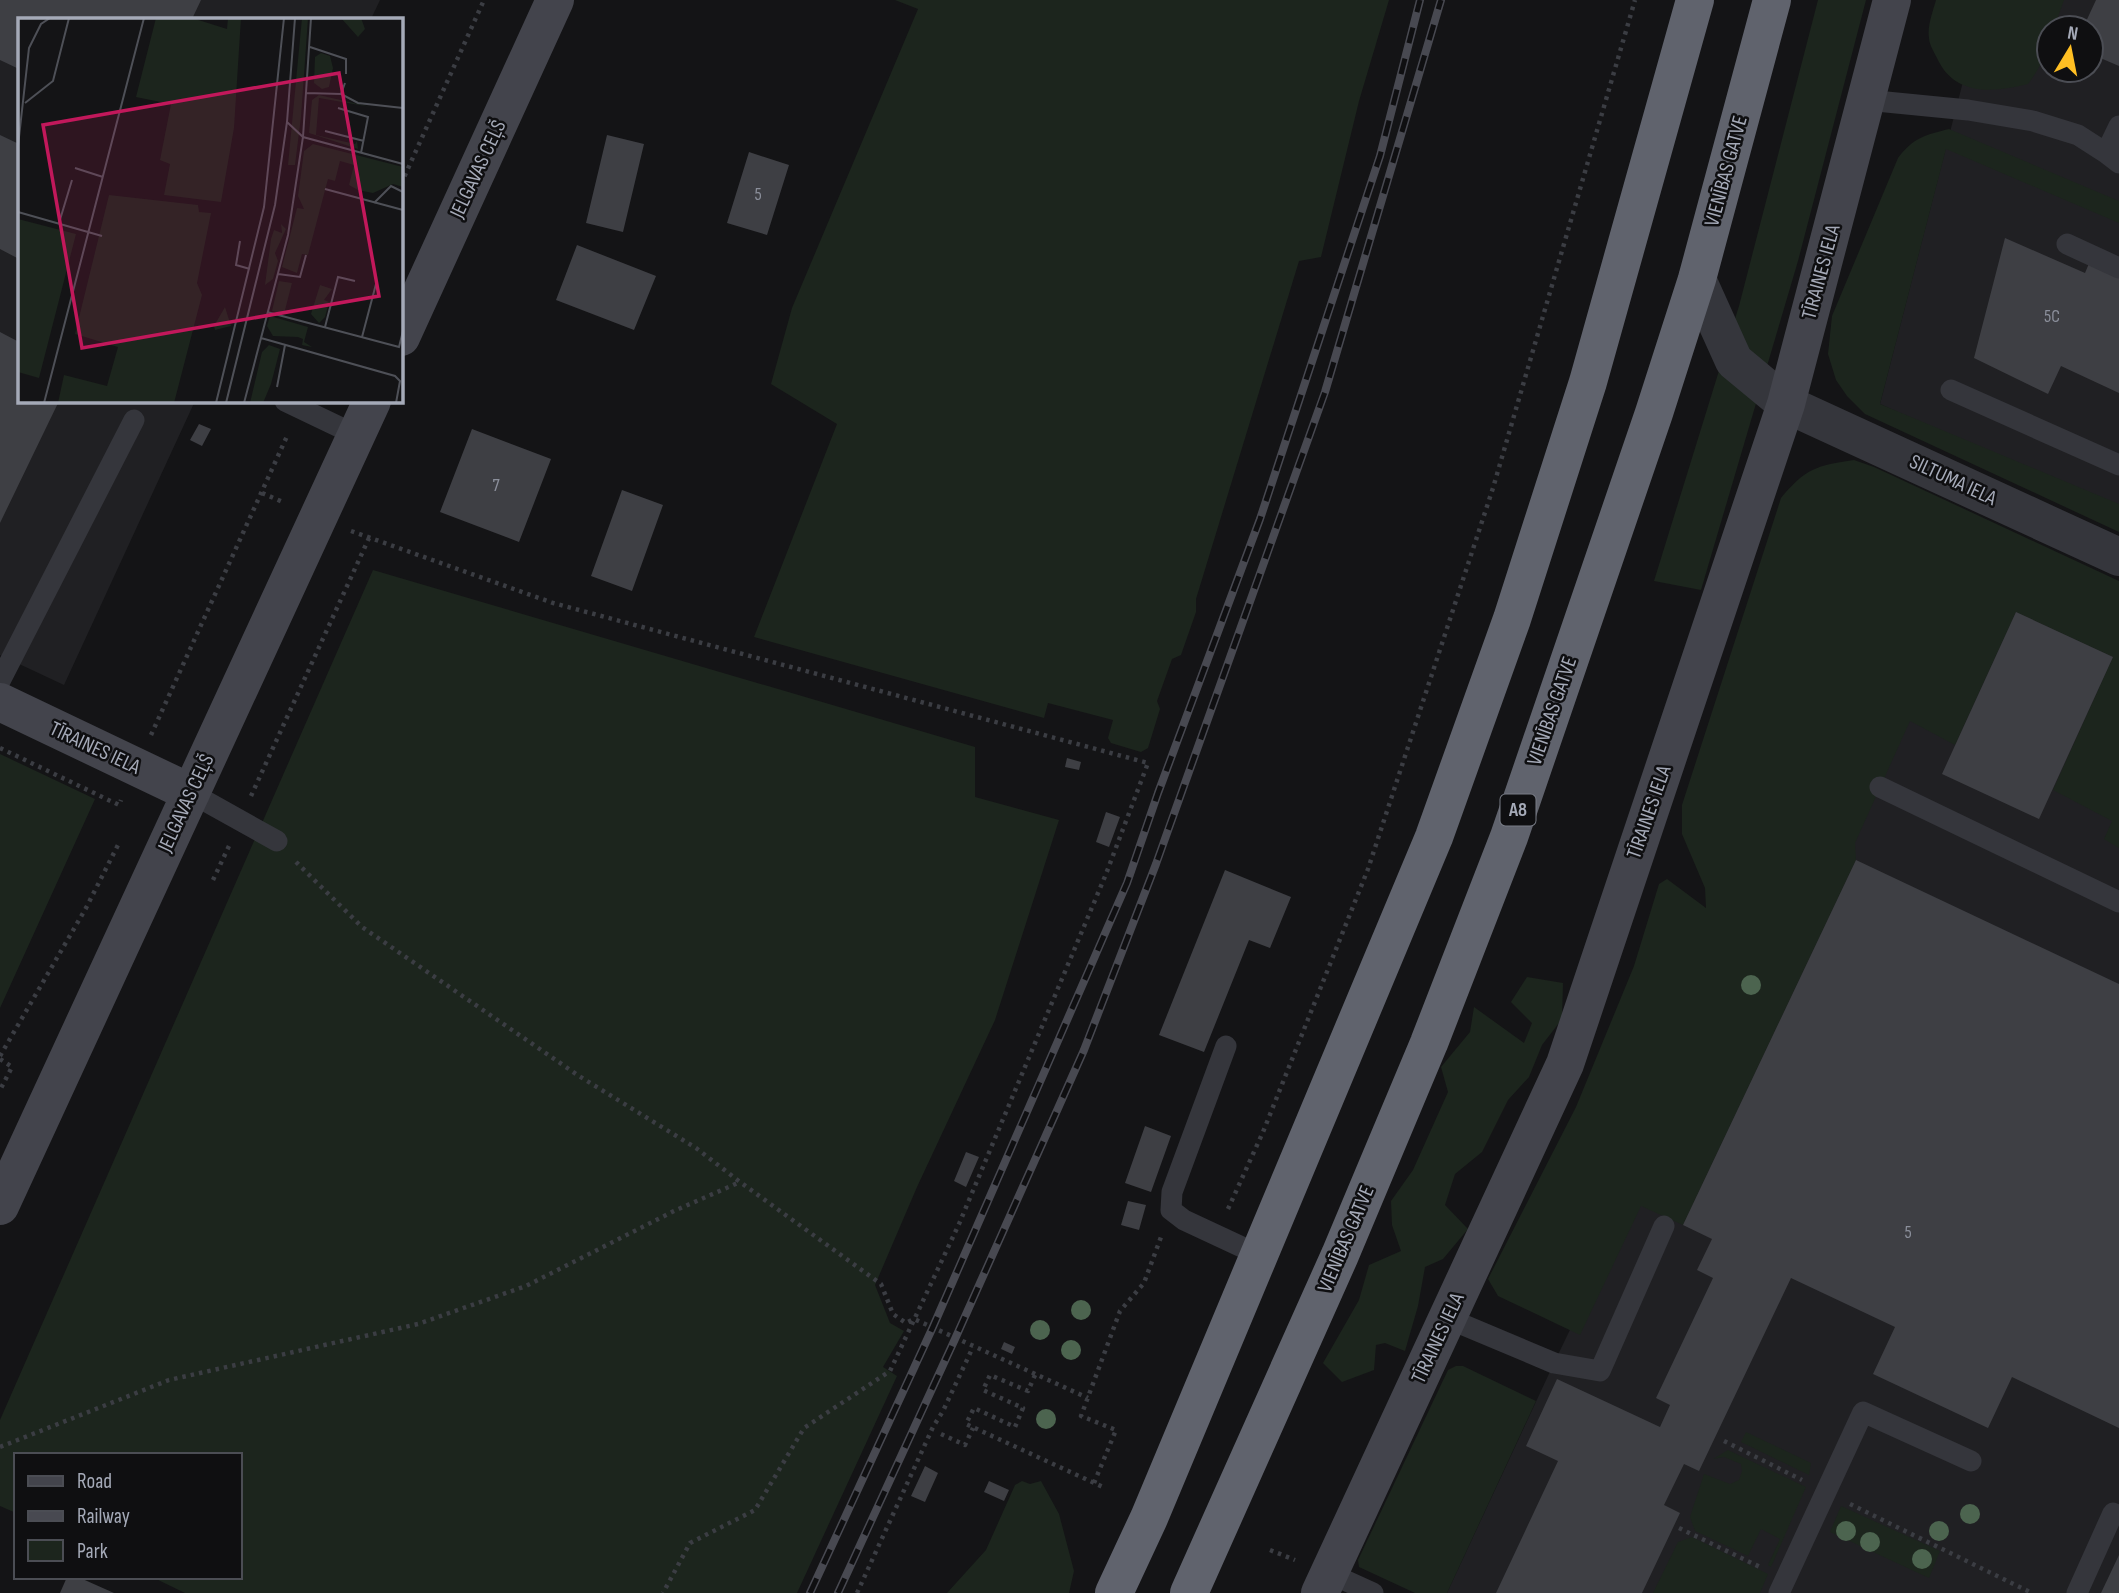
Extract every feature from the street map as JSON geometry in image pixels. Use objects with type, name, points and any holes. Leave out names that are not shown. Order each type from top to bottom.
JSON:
[{"type":"highway","points":[[1114,1593],[1149,1518],[1434,837],[1512,619],[1588,382],[1695,0]]},
{"type":"highway","name":"VIENĪBAS GATVE","points":[[1189,1593],[1340,1255],[1429,1043],[1499,862],[1654,413],[1697,279],[1772,0]]},
{"type":"street","name":"JELGAVAS CEĻŠ","points":[[402,335],[555,0]]},
{"type":"street","name":"TĪRAINES IELA","points":[[1316,1576],[1447,1318],[1565,1064],[1786,404],[1892,0]]},
{"type":"street","name":"SILTUMA IELA","points":[[1697,279],[1734,362],[1786,404],[2119,557]]},
{"type":"street","name":"JELGAVAS CEĻŠ","points":[[0,1206],[372,402]]},
{"type":"street","name":"TĪRAINES IELA","points":[[0,702],[191,793]]},
{"type":"lane","points":[[1866,100],[1968,110],[2033,121],[2078,135],[2112,158],[2119,126]]},
{"type":"lane","points":[[2067,244],[2119,268]]},
{"type":"lane","points":[[1951,390],[2119,465]]},
{"type":"lane","points":[[292,405],[356,435]]},
{"type":"lane","points":[[0,681],[134,420]]},
{"type":"lane","points":[[1880,787],[2119,902]]},
{"type":"lane","points":[[191,793],[277,841]]},
{"type":"lane","points":[[1226,1046],[1172,1192],[1171,1210],[1184,1220],[1259,1255]]},
{"type":"lane","points":[[1447,1318],[1554,1363],[1600,1371],[1664,1226]]},
{"type":"lane","points":[[1783,1586],[1863,1412],[1971,1461]]},
{"type":"lane","points":[[2077,1593],[2113,1513]]},
{"type":"lane","points":[[1316,1576],[1373,1593]]},
{"type":"path","points":[[402,182],[484,0]]},
{"type":"path","points":[[1216,1235],[1263,1132],[1368,869],[1493,488],[1635,0]]},
{"type":"path","points":[[0,748],[119,805],[262,494],[292,405]]},
{"type":"path","points":[[262,494],[369,538],[553,603],[1148,763],[1106,874],[959,1224],[890,1371],[804,1428],[755,1510],[690,1543],[663,1593]]},
{"type":"path","points":[[214,880],[369,538]]},
{"type":"path","points":[[277,841],[310,878],[362,927],[579,1076],[696,1148],[881,1284],[893,1314],[906,1323],[914,1319]]},
{"type":"path","points":[[0,1090],[12,1067],[0,1057],[86,908],[119,843]]},
{"type":"path","points":[[0,1447],[169,1380],[418,1324],[526,1286],[674,1211],[740,1182]]},
{"type":"path","points":[[1094,1483],[1116,1430],[1082,1416],[1121,1311],[1144,1283],[1161,1237]]},
{"type":"path","points":[[914,1319],[1088,1398]]},
{"type":"path","points":[[857,1593],[972,1347]]},
{"type":"path","points":[[1035,1376],[1028,1391],[990,1375],[983,1390],[1023,1408],[1015,1427],[974,1408],[966,1424],[1103,1487]]},
{"type":"path","points":[[941,1434],[965,1445],[973,1428]]},
{"type":"path","points":[[1724,1441],[2032,1593]]},
{"type":"path","points":[[1679,1528],[1783,1586]]},
{"type":"path","points":[[1270,1550],[1316,1576]]},
{"type":"shaded area","points":[[0,0],[380,0],[371,18],[18,18],[18,402],[195,402],[64,685],[0,655]]},
{"type":"shaded area","points":[[1984,0],[2119,0],[2119,513],[1880,404]]},
{"type":"shaded area","points":[[1850,513],[2119,641],[2119,1593],[1447,1593],[1720,1018]]},
{"type":"green space","points":[[895,0],[1389,0],[1359,101],[1321,257],[1299,261],[1196,599],[1196,612],[1181,655],[1172,659],[1157,701],[1160,709],[1148,748],[1141,752],[1111,743],[1108,738],[1113,720],[1048,703],[1044,718],[754,637],[837,424],[771,384],[792,308],[918,9]]},
{"type":"green space","points":[[1818,0],[1866,0],[1798,261],[1701,590],[1654,581],[1739,306]]},
{"type":"green space","points":[[1936,0],[2064,0],[2059,14],[2035,14],[2035,74],[2028,84],[2001,89],[1976,89],[1964,85],[1944,70],[1930,43],[1931,19]]},
{"type":"green space","points":[[1949,129],[2119,201],[2119,223],[1946,149],[1880,404],[2119,504],[2119,532],[1865,414],[1836,380],[1828,354],[1832,316],[1898,158],[1920,138]]},
{"type":"green space","points":[[1854,460],[2119,581],[2119,848],[2104,839],[2112,821],[2053,790],[2113,657],[2016,612],[1955,745],[1910,721],[1855,843],[1856,860],[1683,1225],[1641,1206],[1580,1335],[1498,1296],[1488,1279],[1576,1107],[1634,966],[1659,884],[1667,879],[1706,908],[1705,888],[1682,834],[1682,805],[1781,498],[1797,481],[1813,470]]},
{"type":"green space","points":[[373,570],[975,747],[975,797],[1059,820],[995,1020],[917,1187],[875,1285],[890,1323],[904,1331],[883,1367],[897,1376],[797,1593],[185,1593],[156,1579],[242,1579],[242,1453],[14,1453],[14,1512],[0,1506],[0,1420]]},
{"type":"green space","points":[[0,754],[95,799],[0,1008]]},
{"type":"green space","points":[[1527,977],[1563,983],[1562,1019],[1542,1045],[1529,1077],[1508,1100],[1482,1152],[1455,1174],[1445,1205],[1468,1229],[1443,1259],[1425,1267],[1418,1306],[1405,1351],[1385,1343],[1376,1345],[1374,1370],[1342,1382],[1323,1363],[1359,1300],[1369,1265],[1401,1251],[1392,1225],[1391,1201],[1413,1170],[1448,1092],[1441,1067],[1470,1032],[1474,1007],[1524,1043],[1532,1023],[1511,1002]]},
{"type":"green space","points":[[1463,1366],[1536,1401],[1447,1593],[1415,1593],[1359,1567],[1358,1560],[1448,1370]]},
{"type":"green space","points":[[1746,1432],[1811,1463],[1809,1475],[1741,1442]]},
{"type":"green space","points":[[1728,1450],[1806,1487],[1771,1567],[1768,1565],[1780,1539],[1761,1529],[1748,1556],[1695,1531],[1690,1517],[1704,1474],[1730,1484],[1739,1480],[1741,1464],[1724,1457],[1713,1459]]},
{"type":"green space","points":[[1022,1481],[1030,1484],[1041,1481],[1059,1514],[1074,1571],[1069,1593],[947,1593],[986,1550],[1015,1485]]},
{"type":"green space","points":[[1841,1506],[1940,1551],[1929,1578],[1830,1532]]},
{"type":"green space","points":[[1692,1537],[1768,1574],[1760,1593],[1653,1593],[1678,1542]]},
{"type":"building","points":[[0,0],[201,0],[192,18],[18,18],[18,69],[0,60]]},
{"type":"building","points":[[2096,0],[2119,0],[2119,66],[2105,60],[2105,14],[2090,14]]},
{"type":"building","points":[[0,135],[18,144],[18,258],[0,249]]},
{"type":"building","points":[[607,135],[644,144],[623,232],[586,223]]},
{"type":"building","points":[[749,152],[789,165],[767,235],[727,223]]},
{"type":"building","points":[[2005,238],[2085,273],[2090,261],[2119,274],[2119,393],[2061,366],[2048,394],[1974,358]]},
{"type":"building","points":[[577,245],[656,276],[634,330],[556,300]]},
{"type":"building","points":[[0,332],[18,341],[18,402],[59,402],[0,523]]},
{"type":"building","points":[[199,424],[211,429],[202,446],[190,440]]},
{"type":"building","points":[[472,429],[551,459],[519,542],[440,512]]},
{"type":"building","points":[[622,490],[663,505],[632,591],[591,576]]},
{"type":"building","points":[[2016,612],[2113,657],[2039,819],[1942,774]]},
{"type":"building","points":[[1067,758],[1081,762],[1079,770],[1065,767]]},
{"type":"building","points":[[1106,812],[1120,817],[1109,847],[1096,842]]},
{"type":"building","points":[[1856,860],[2119,984],[2119,1428],[2012,1377],[1988,1428],[1873,1374],[1895,1327],[1791,1278],[1699,1471],[1684,1464],[1664,1505],[1680,1513],[1642,1593],[1496,1593],[1558,1461],[1526,1446],[1557,1379],[1660,1427],[1670,1405],[1656,1398],[1713,1278],[1697,1270],[1712,1239],[1683,1225]]},
{"type":"building","points":[[1225,870],[1291,897],[1270,948],[1249,940],[1204,1052],[1159,1035]]},
{"type":"building","points":[[1145,1126],[1171,1136],[1151,1192],[1125,1183]]},
{"type":"building","points":[[966,1152],[979,1157],[966,1187],[954,1181]]},
{"type":"building","points":[[1128,1201],[1146,1205],[1139,1230],[1121,1225]]},
{"type":"building","points":[[1004,1342],[1015,1347],[1012,1354],[1001,1349]]},
{"type":"building","points":[[925,1466],[938,1473],[925,1502],[911,1496]]},
{"type":"building","points":[[989,1481],[1009,1490],[1004,1501],[984,1492]]},
{"type":"building","points":[[2119,1555],[2119,1593],[2101,1593]]},
{"type":"building","points":[[66,1579],[82,1579],[114,1593],[60,1593]]},
{"type":"railway","points":[[810,1593],[932,1329],[1127,883],[1260,519],[1380,156],[1420,0]]},
{"type":"railway","points":[[838,1593],[1084,1050],[1156,864],[1325,392],[1441,0]]}]
